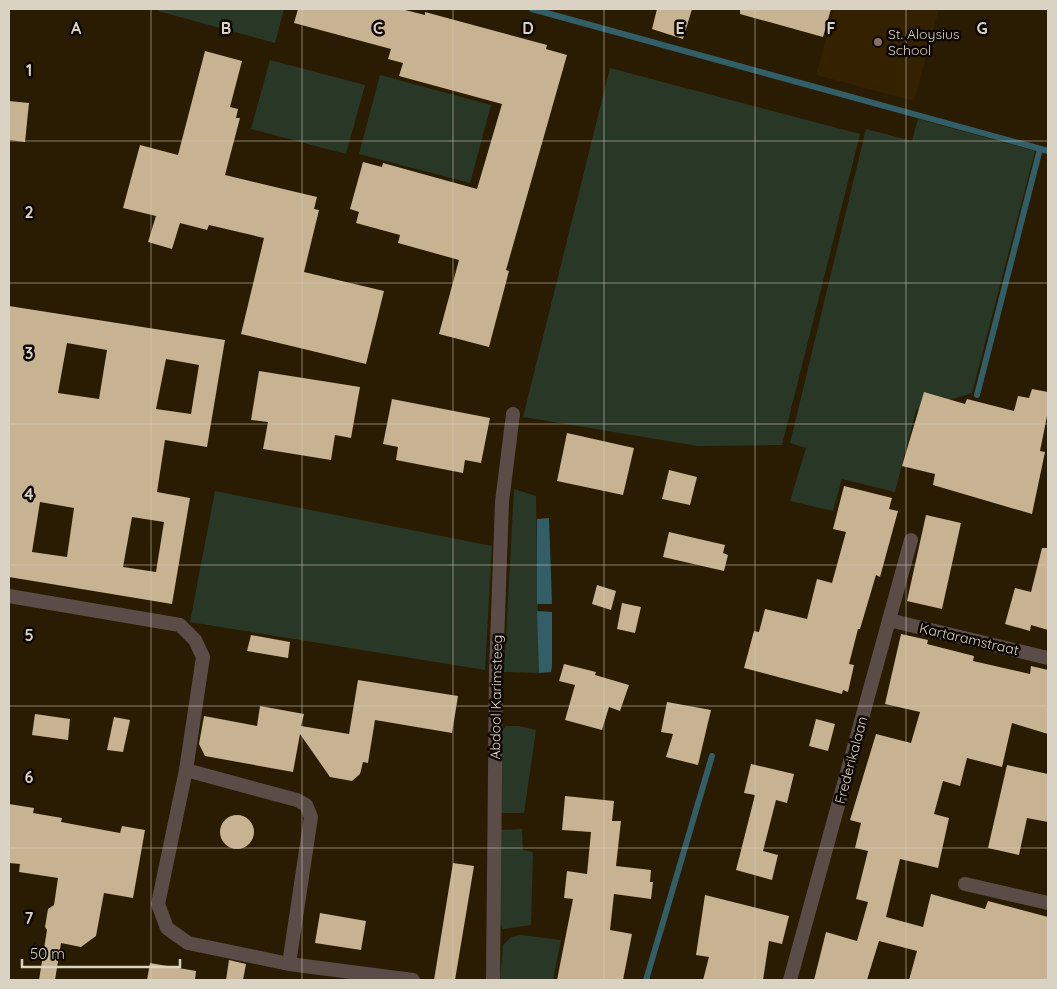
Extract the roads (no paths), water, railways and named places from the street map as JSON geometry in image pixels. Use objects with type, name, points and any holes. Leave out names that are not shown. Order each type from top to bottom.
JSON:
[{"type":"street","name":"Abdool Karimsteeg","points":[[494,980],[496,671],[502,502],[513,414]]},
{"type":"street","name":"Frederikalaan","points":[[790,980],[911,540]]},
{"type":"street","points":[[9,596],[180,626],[195,640],[203,656],[186,770],[158,904],[166,928],[188,943],[289,964],[413,980]]},
{"type":"street","name":"Kartaramstraat","points":[[889,620],[1048,658]]},
{"type":"street","points":[[186,770],[296,800],[306,805],[311,817],[289,964]]},
{"type":"street","points":[[965,884],[1048,903]]},
{"type":"water","points":[[549,518],[552,604],[537,604],[537,519]]},
{"type":"water","points":[[537,611],[552,612],[551,672],[539,673]]},
{"type":"waterway","points":[[532,9],[1048,151]]},
{"type":"waterway","points":[[977,395],[1040,149]]},
{"type":"waterway","points":[[646,980],[712,756]]},
{"type":"place","name":"St. Aloysius School","points":[[878,42]]}]
